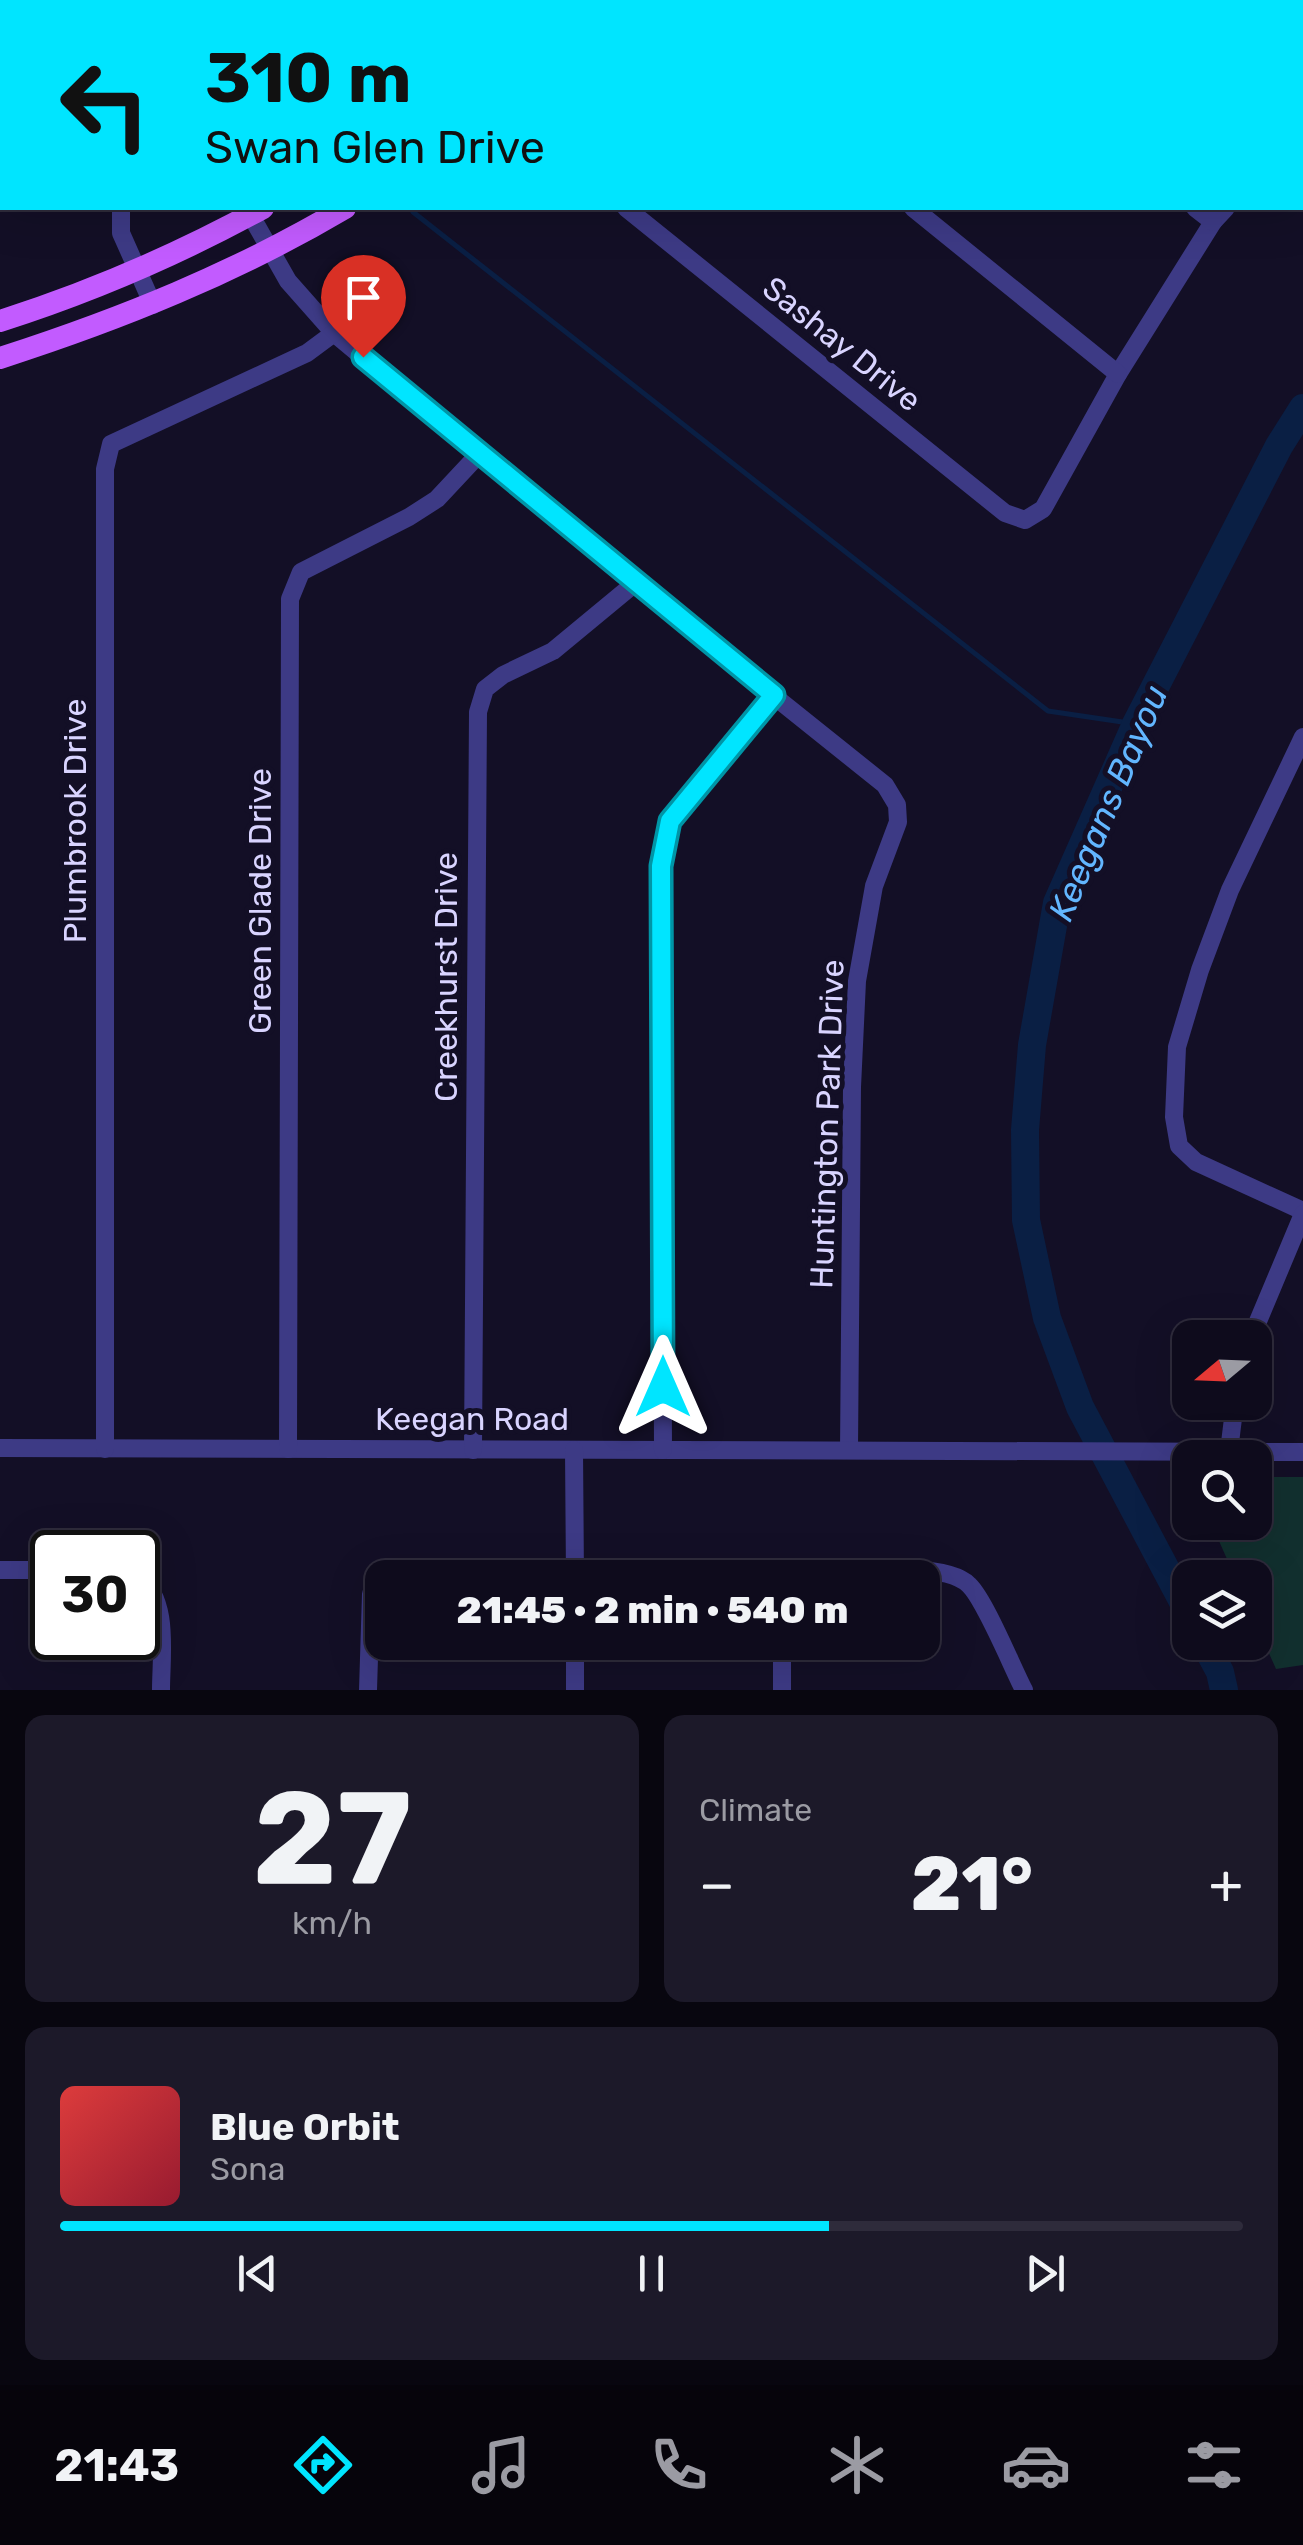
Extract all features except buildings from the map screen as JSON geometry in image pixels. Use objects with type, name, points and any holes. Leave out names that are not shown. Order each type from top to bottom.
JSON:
[{"type":"main road","points":[[0,358],[153,305],[341,210]]},
{"type":"main road","points":[[0,320],[65,300],[136,270],[256,211]]},
{"type":"street","points":[[121,210],[121,233],[153,305]]},
{"type":"street","name":"Sashay Drive","points":[[628,210],[1005,514],[1025,520],[1043,509],[1118,374]]},
{"type":"street","points":[[915,210],[1118,374],[1220,215]]},
{"type":"street","points":[[256,211],[270,249],[288,281],[334,333],[634,584],[774,695],[670,821],[661,866],[663,1450]]},
{"type":"street","name":"Plumbrook Drive","points":[[105,1448],[105,469],[111,444],[308,353],[334,333]]},
{"type":"street","name":"Green Glade Drive","points":[[288,1449],[290,599],[301,572],[437,499],[480,453]]},
{"type":"street","name":"Creekhurst Drive","points":[[473,1450],[478,712],[485,688],[503,675],[553,652],[634,584]]},
{"type":"street","name":"Huntington Park Drive","points":[[774,695],[885,786],[896,805],[898,822],[874,886],[857,981],[852,1087],[849,1450]]},
{"type":"street","points":[[1258,1320],[1303,1212],[1196,1162],[1180,1146],[1174,1116],[1177,1050],[1200,970],[1230,890],[1303,738]]},
{"type":"street","name":"Keegan Road","points":[[0,1448],[1172,1451]]},
{"type":"street","points":[[574,1450],[575,1560]]},
{"type":"street","name":"Keegan Road","points":[[1272,1452],[1303,1452]]},
{"type":"street","points":[[0,1570],[30,1570]]},
{"type":"street","points":[[940,1572],[958,1576],[973,1588],[1024,1690]]},
{"type":"street","points":[[160,1616],[160,1690]]},
{"type":"street","points":[[368,1688],[369,1660]]},
{"type":"street","points":[[575,1660],[575,1690]]},
{"type":"street","points":[[782,1660],[782,1690]]},
{"type":"green space","points":[[1272,1477],[1303,1477],[1303,1665],[1276,1669],[1272,1660],[1272,1560],[1227,1560],[1219,1540],[1272,1540]]},
{"type":"waterway","points":[[413,212],[1048,711],[1136,724]]},
{"type":"waterway","name":"Keegans Bayou","points":[[1172,1581],[1080,1407],[1047,1318],[1026,1220],[1025,1130],[1032,1045],[1057,903],[1136,724],[1279,446],[1303,408]]},
{"type":"waterway","name":"Keegans Bayou","points":[[1214,1660],[1224,1690]]},
{"type":"route","points":[[363,357],[634,584],[774,695],[670,821],[661,866],[663,1387]]}]
